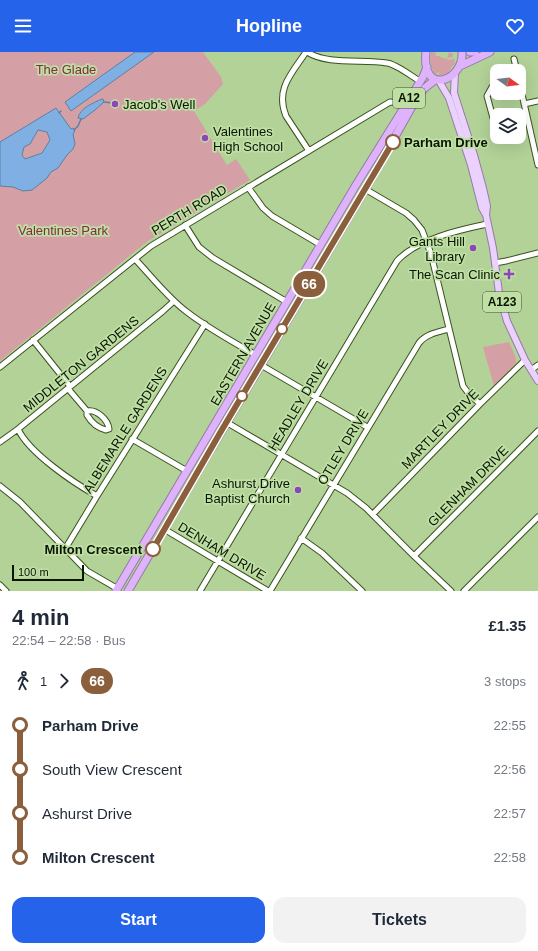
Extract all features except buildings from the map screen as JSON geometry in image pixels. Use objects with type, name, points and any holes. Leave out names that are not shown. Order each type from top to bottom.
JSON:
[{"type":"highway","points":[[460,66],[462,52]]},
{"type":"highway","points":[[470,52],[475,52]]},
{"type":"highway","points":[[460,66],[490,52]]},
{"type":"highway","points":[[425,54],[427,68]]},
{"type":"highway","name":"A12","points":[[437,81],[444,79],[455,72],[460,66]]},
{"type":"highway","name":"EASTERN AVENUE","points":[[117,590],[427,68]]},
{"type":"highway","name":"A123","points":[[427,68],[431,77],[437,81]]},
{"type":"highway","name":"EASTERN AVENUE","points":[[128,591],[422,90],[437,81]]},
{"type":"main road","name":"A123","points":[[455,72],[454,93],[481,181],[487,206],[486,215]]},
{"type":"main road","name":"A123","points":[[437,81],[449,98],[471,165],[482,208],[486,215],[499,293],[507,321],[530,370],[538,381]]},
{"type":"street","points":[[309,150],[286,116],[282,96],[286,83],[306,52],[318,57],[334,60],[389,63],[420,81]]},
{"type":"street","points":[[514,59],[515,64]]},
{"type":"street","points":[[490,91],[487,96],[490,108]]},
{"type":"street","points":[[523,100],[538,165]]},
{"type":"street","points":[[524,104],[538,101]]},
{"type":"street","name":"PERTH ROAD","points":[[0,367],[151,246],[390,102],[406,103]]},
{"type":"street","points":[[248,187],[263,208],[272,216],[321,245]]},
{"type":"street","points":[[365,189],[406,213],[422,230],[431,254],[464,386],[469,394],[480,404]]},
{"type":"street","name":"HEADLEY DRIVE","points":[[200,591],[397,261],[409,250],[426,243],[454,232],[488,224]]},
{"type":"street","points":[[185,225],[199,247],[213,258],[287,302]]},
{"type":"street","points":[[495,263],[538,253]]},
{"type":"street","points":[[135,259],[174,301],[187,312],[256,355]]},
{"type":"street","name":"MIDDLETON GARDENS","points":[[0,442],[164,312],[174,301]]},
{"type":"street","name":"ALBEMARLE GARDENS","points":[[65,549],[132,439],[205,324]]},
{"type":"street","name":"OTLEY DRIVE","points":[[269,591],[367,427],[423,338],[449,329]]},
{"type":"street","points":[[33,340],[65,380],[70,388],[70,391],[87,411],[87,415],[94,424],[103,430],[109,429],[108,424],[101,416],[93,411],[87,411]]},
{"type":"street","name":"MARTLEY DRIVE","points":[[373,514],[525,360]]},
{"type":"street","points":[[261,365],[367,427]]},
{"type":"street","points":[[530,370],[538,365]]},
{"type":"street","points":[[226,422],[352,497],[373,514],[451,591]]},
{"type":"street","points":[[18,429],[38,454],[79,486],[97,496]]},
{"type":"street","name":"GLENHAM DRIVE","points":[[414,556],[538,431]]},
{"type":"street","points":[[132,439],[187,471]]},
{"type":"street","points":[[0,486],[20,502],[87,571],[117,590]]},
{"type":"street","points":[[464,591],[538,517]]},
{"type":"street","name":"DENHAM DRIVE","points":[[164,529],[269,591]]},
{"type":"street","points":[[301,538],[322,553],[362,591]]},
{"type":"street","points":[[0,585],[6,591]]},
{"type":"green space","name":"Valentines Park","points":[[0,52],[203,52],[221,77],[223,84],[205,104],[194,111],[227,165],[236,159],[250,180],[148,241],[0,361]]},
{"type":"green space","points":[[431,52],[436,52],[435,55],[447,59],[449,52],[453,54],[453,57],[448,58],[447,60],[455,59],[455,63],[448,73],[439,76],[439,72],[435,75],[432,70],[430,58]]},
{"type":"green space","points":[[509,342],[516,358],[516,363],[494,386],[483,347]]},
{"type":"water","points":[[135,52],[154,52],[71,111],[65,102]]},
{"type":"water","points":[[102,99],[104,102],[95,110],[83,119],[78,118],[81,111]]},
{"type":"water","points":[[56,108],[71,129],[73,128],[75,131],[73,134],[75,144],[73,149],[58,168],[51,172],[47,178],[32,190],[23,191],[13,187],[0,186],[0,142]],"holes":[[[38,130],[47,132],[50,140],[42,153],[25,159],[22,155],[24,147],[30,144]]]},
{"type":"waterway","points":[[104,102],[112,103]]},
{"type":"waterway","points":[[74,130],[78,126],[81,119]]},
{"type":"bus line","name":"66","points":[[153,549],[220,433],[393,142]]},
{"type":"place","name":"Jacob's Well","points":[[115,104]]},
{"type":"place","name":"Valentines High School","points":[[205,138]]},
{"type":"place","name":"Parham Drive","points":[[393,142]]},
{"type":"place","name":"Gants Hill Library","points":[[473,248]]},
{"type":"place","name":"The Scan Clinic","points":[[509,274]]},
{"type":"place","name":"Ashurst Drive Baptist Church","points":[[298,490]]},
{"type":"place","name":"Milton Crescent","points":[[153,549]]},
{"type":"park label","name":"The Glade","points":[[66,69]]}]
